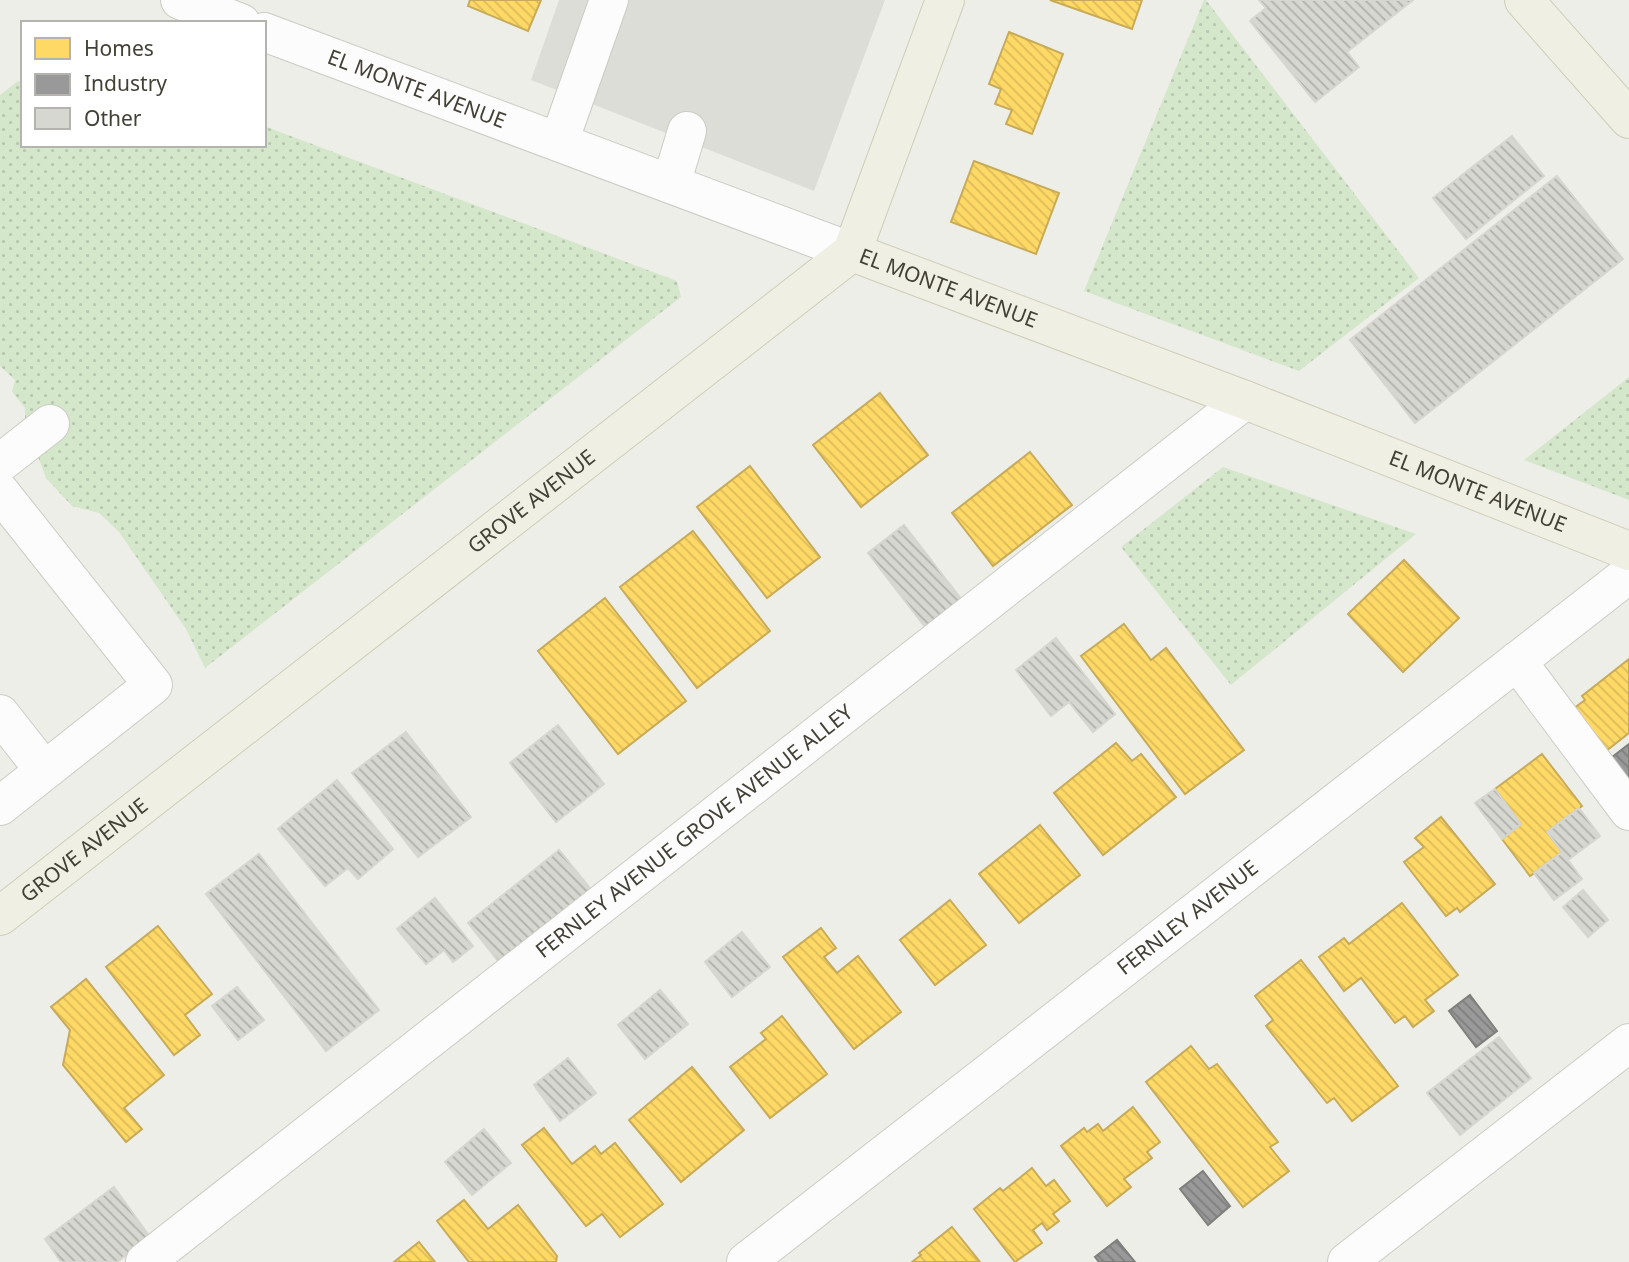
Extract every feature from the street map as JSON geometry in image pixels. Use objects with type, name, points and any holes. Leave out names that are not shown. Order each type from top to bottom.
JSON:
[{"type":"main road","points":[[852,252],[945,0]]},
{"type":"main road","points":[[1524,0],[1629,119]]},
{"type":"main road","name":"EL MONTE AVENUE","points":[[852,252],[1245,400],[1629,551]]},
{"type":"main road","name":"GROVE AVENUE","points":[[0,916],[852,252]]},
{"type":"street","points":[[180,0],[236,21]]},
{"type":"street","points":[[559,142],[609,0]]},
{"type":"street","name":"EL MONTE AVENUE","points":[[266,33],[852,252]]},
{"type":"street","points":[[671,184],[687,131]]},
{"type":"street","name":"FERNLEY AVENUE GROVE AVENUE ALLEY","points":[[145,1262],[1245,400]]},
{"type":"street","points":[[0,463],[50,424]]},
{"type":"street","points":[[0,492],[153,685],[0,806]]},
{"type":"street","name":"FERNLEY AVENUE","points":[[746,1262],[1629,574]]},
{"type":"street","points":[[1517,661],[1629,811]]},
{"type":"street","points":[[0,714],[44,770]]},
{"type":"street","points":[[1347,1262],[1629,1043]]},
{"type":"green space","points":[[1204,0],[1419,278],[1299,371],[1084,291]]},
{"type":"green space","points":[[18,81],[21,82],[21,147],[266,147],[266,127],[677,281],[681,297],[205,668],[186,629],[119,532],[99,513],[72,506],[46,478],[25,422],[25,408],[12,392],[15,380],[0,366],[0,95]]},
{"type":"green space","points":[[1629,377],[1629,500],[1524,460]]},
{"type":"green space","points":[[1223,467],[1416,534],[1231,685],[1121,547]]},
{"type":"shaded area","points":[[559,0],[885,0],[814,191],[531,80]]},
{"type":"building: Homes","points":[[470,0],[541,0],[528,31],[468,6]]},
{"type":"building: Homes","points":[[1050,0],[1142,0],[1132,29]]},
{"type":"building: Homes","points":[[1009,32],[1063,54],[1032,134],[1006,124],[1012,110],[995,104],[1001,89],[989,84]]},
{"type":"building: Homes","points":[[974,161],[1059,193],[1036,254],[951,222]]},
{"type":"building: Homes","points":[[880,393],[928,455],[861,507],[813,445]]},
{"type":"building: Homes","points":[[1030,452],[1072,505],[993,566],[952,513]]},
{"type":"building: Homes","points":[[750,466],[820,557],[767,598],[697,507]]},
{"type":"building: Homes","points":[[693,531],[770,631],[697,688],[620,587]]},
{"type":"building: Homes","points":[[1404,560],[1459,618],[1403,672],[1348,614]]},
{"type":"building: Homes","points":[[605,598],[686,701],[618,754],[538,651]]},
{"type":"building: Homes","points":[[1124,624],[1151,660],[1166,648],[1244,750],[1185,794],[1081,656]]},
{"type":"building: Homes","points":[[1629,659],[1629,733],[1606,751],[1573,709],[1585,700],[1582,696]]},
{"type":"building: Homes","points":[[1116,743],[1132,761],[1141,754],[1176,797],[1103,855],[1054,793]]},
{"type":"building: Homes","points":[[1542,754],[1582,806],[1547,832],[1562,852],[1530,876],[1502,839],[1521,824],[1495,789]]},
{"type":"building: Homes","points":[[1441,817],[1495,884],[1460,912],[1457,908],[1446,916],[1404,862],[1424,847],[1415,838]]},
{"type":"building: Homes","points":[[1040,825],[1080,875],[1019,923],[979,874]]},
{"type":"building: Homes","points":[[950,900],[986,945],[935,985],[900,940]]},
{"type":"building: Homes","points":[[1402,903],[1458,975],[1425,1000],[1434,1011],[1413,1027],[1405,1016],[1395,1023],[1361,978],[1344,991],[1319,957],[1344,938],[1349,944]]},
{"type":"building: Homes","points":[[158,926],[212,994],[185,1015],[200,1035],[174,1055],[106,967]]},
{"type":"building: Homes","points":[[821,928],[836,948],[824,957],[837,973],[858,956],[901,1012],[854,1049],[783,957]]},
{"type":"building: Homes","points":[[1301,960],[1398,1086],[1352,1121],[1334,1098],[1327,1103],[1266,1026],[1273,1020],[1255,996]]},
{"type":"building: Homes","points":[[86,979],[164,1075],[124,1108],[142,1129],[126,1142],[63,1065],[70,1030],[51,1007]]},
{"type":"building: Homes","points":[[782,1016],[827,1074],[770,1118],[730,1067],[766,1039],[761,1033]]},
{"type":"building: Homes","points":[[1191,1046],[1209,1069],[1217,1064],[1278,1142],[1270,1147],[1289,1171],[1243,1207],[1146,1082]]},
{"type":"building: Homes","points":[[692,1067],[744,1130],[681,1182],[629,1120]]},
{"type":"building: Homes","points":[[1133,1107],[1160,1142],[1147,1152],[1152,1158],[1124,1179],[1131,1187],[1107,1206],[1061,1146],[1084,1128],[1087,1132],[1098,1124],[1103,1131]]},
{"type":"building: Homes","points":[[544,1128],[572,1164],[595,1146],[601,1154],[615,1143],[663,1204],[620,1237],[602,1214],[586,1226],[522,1145]]},
{"type":"building: Homes","points":[[1032,1168],[1046,1186],[1054,1180],[1070,1201],[1053,1214],[1059,1221],[1047,1230],[1042,1223],[1033,1230],[1042,1243],[1015,1262],[974,1209],[1000,1188],[1003,1191]]},
{"type":"building: Homes","points":[[464,1200],[488,1229],[518,1205],[557,1256],[556,1262],[469,1262],[437,1221]]},
{"type":"building: Homes","points":[[952,1227],[980,1262],[912,1262],[921,1255],[919,1253]]},
{"type":"building: Homes","points":[[419,1242],[435,1262],[394,1262]]},
{"type":"building: Industry","points":[[1629,744],[1629,780],[1611,758]]},
{"type":"building: Industry","points":[[1470,995],[1497,1031],[1476,1047],[1449,1011]]},
{"type":"building: Industry","points":[[1203,1171],[1230,1206],[1208,1225],[1180,1189]]},
{"type":"building: Industry","points":[[1117,1240],[1135,1262],[1099,1262],[1095,1257]]},
{"type":"building: Other","points":[[1259,0],[1413,0],[1347,52],[1359,67],[1315,102],[1250,21],[1266,8]]},
{"type":"building: Other","points":[[1512,136],[1544,176],[1466,239],[1433,198]]},
{"type":"building: Other","points":[[1557,176],[1623,259],[1415,423],[1350,340]]},
{"type":"building: Other","points":[[904,525],[962,600],[926,628],[868,553]]},
{"type":"building: Other","points":[[1056,638],[1115,714],[1093,732],[1069,702],[1051,716],[1016,670]]},
{"type":"building: Other","points":[[558,725],[604,784],[556,822],[510,763]]},
{"type":"building: Other","points":[[406,732],[471,817],[418,857],[352,773]]},
{"type":"building: Other","points":[[337,780],[393,849],[358,879],[348,868],[325,886],[278,829]]},
{"type":"building: Other","points":[[1495,789],[1521,824],[1502,839],[1475,803]]},
{"type":"building: Other","points":[[1579,808],[1600,836],[1568,860],[1582,879],[1554,900],[1534,873],[1562,852],[1547,832]]},
{"type":"building: Other","points":[[559,850],[594,893],[503,967],[468,923]]},
{"type":"building: Other","points":[[259,854],[379,1010],[326,1051],[206,894]]},
{"type":"building: Other","points":[[1583,890],[1608,920],[1588,937],[1563,907]]},
{"type":"building: Other","points":[[435,898],[473,946],[453,962],[444,950],[426,964],[397,929]]},
{"type":"building: Other","points":[[742,932],[770,967],[732,997],[705,962]]},
{"type":"building: Other","points":[[237,987],[264,1020],[238,1040],[212,1006]]},
{"type":"building: Other","points":[[660,990],[688,1024],[645,1059],[618,1025]]},
{"type":"building: Other","points":[[1499,1037],[1531,1078],[1460,1135],[1427,1093]]},
{"type":"building: Other","points":[[568,1058],[596,1093],[560,1121],[534,1085]]},
{"type":"building: Other","points":[[484,1129],[511,1163],[472,1195],[445,1162]]},
{"type":"building: Other","points":[[114,1187],[150,1237],[117,1262],[61,1262],[45,1239]]}]
